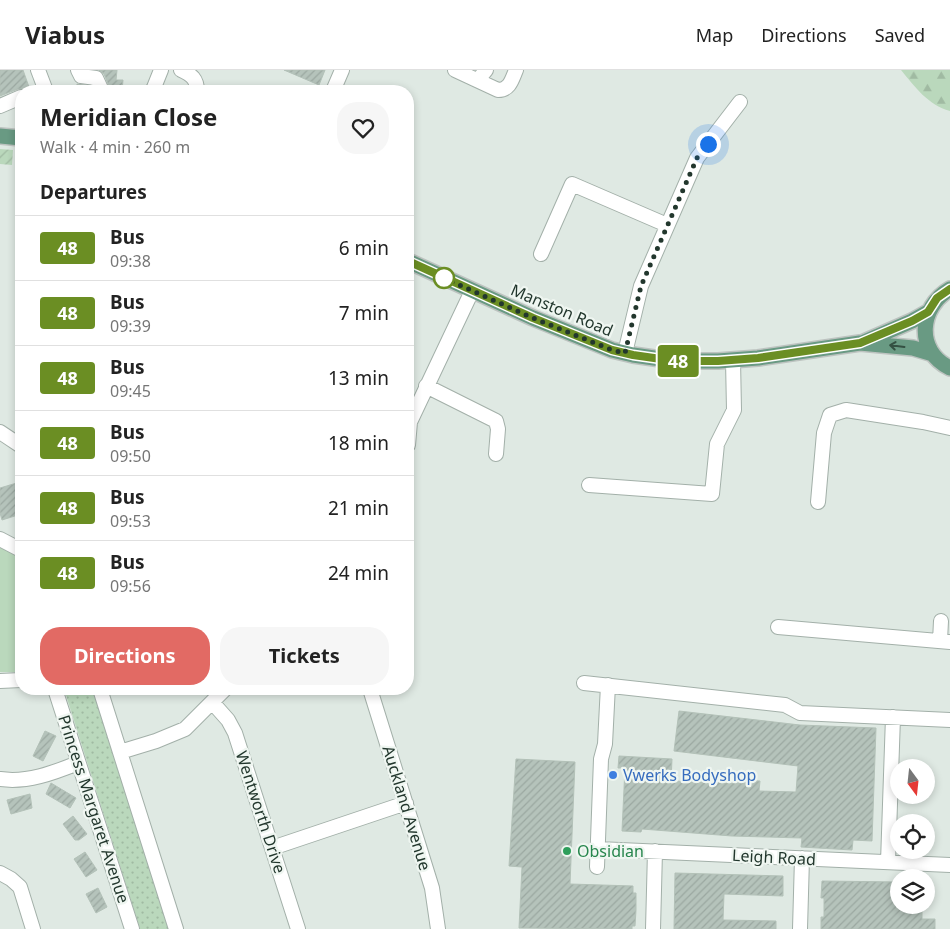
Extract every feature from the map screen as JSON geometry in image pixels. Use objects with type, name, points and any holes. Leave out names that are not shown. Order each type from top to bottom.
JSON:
[{"type":"main road","points":[[0,136],[15,137]]},
{"type":"main road","name":"Manston Road","points":[[414,264],[533,318],[612,350],[625,353],[675,361],[733,360],[860,343],[913,348],[933,354]]},
{"type":"main road","points":[[950,289],[937,298],[928,312],[926,320],[926,338],[933,354],[950,368]]},
{"type":"main road","name":"Manston Road","points":[[860,343],[904,325],[928,312]]},
{"type":"street","points":[[38,70],[41,85]]},
{"type":"street","points":[[78,70],[81,76],[96,78],[99,85]]},
{"type":"street","points":[[154,85],[161,70]]},
{"type":"street","points":[[181,70],[192,75],[194,85]]},
{"type":"street","points":[[336,85],[342,70]]},
{"type":"street","points":[[455,70],[482,75],[498,90],[504,90],[508,87],[516,70]]},
{"type":"street","points":[[0,106],[15,100]]},
{"type":"street","points":[[625,353],[641,286],[697,158],[740,102]]},
{"type":"street","points":[[541,254],[572,184],[667,225]]},
{"type":"street","points":[[414,413],[472,291]]},
{"type":"street","points":[[589,485],[712,494],[717,444],[734,410],[733,360]]},
{"type":"street","points":[[426,386],[496,421],[498,429],[496,454]]},
{"type":"street","points":[[818,502],[824,433],[830,415],[846,410],[950,428]]},
{"type":"street","points":[[0,432],[15,442]]},
{"type":"street","points":[[0,539],[15,547]]},
{"type":"street","points":[[778,627],[945,641],[941,621]]},
{"type":"street","points":[[0,681],[15,681]]},
{"type":"street","points":[[584,683],[785,705],[800,713],[950,720]]},
{"type":"street","points":[[597,867],[601,760],[604,746],[608,685]]},
{"type":"street","name":"Princess Margaret Avenue","points":[[57,695],[132,929]]},
{"type":"street","points":[[102,695],[176,929]]},
{"type":"street","points":[[120,752],[156,741],[185,729],[219,695]]},
{"type":"street","name":"Auckland Avenue","points":[[372,695],[432,888],[438,929]]},
{"type":"street","name":"Wentworth Drive","points":[[212,702],[228,720],[236,734],[298,929]]},
{"type":"street","points":[[888,862],[893,717]]},
{"type":"street","points":[[0,779],[26,780],[53,773],[78,763]]},
{"type":"street","points":[[272,848],[406,803]]},
{"type":"street","name":"Leigh Road","points":[[598,849],[950,865]]},
{"type":"street","points":[[653,929],[655,851]]},
{"type":"street","points":[[800,929],[802,858]]},
{"type":"street","points":[[0,873],[20,887],[33,929]]},
{"type":"green space","points":[[901,70],[950,70],[950,111],[929,100]]},
{"type":"green space","points":[[0,149],[13,150],[12,165],[0,164]]},
{"type":"green space","points":[[0,545],[15,554],[15,672],[0,672]]},
{"type":"green space","points":[[66,695],[99,695],[173,929],[140,929]]},
{"type":"building","points":[[0,70],[23,70],[28,85],[15,85],[15,90],[0,96]]},
{"type":"building","points":[[99,70],[117,70],[116,80],[123,80],[123,85],[109,85],[104,74]]},
{"type":"building","points":[[284,70],[325,70],[319,85]]},
{"type":"building","points":[[15,484],[15,516],[2,520],[0,513],[0,488]]},
{"type":"building","points":[[679,711],[800,725],[876,728],[872,841],[853,840],[852,850],[801,847],[802,838],[732,836],[642,829],[641,832],[622,831],[625,768],[618,768],[619,756],[672,759],[671,781],[734,783],[734,780],[760,781],[759,791],[796,792],[798,766],[674,751]]},
{"type":"building","points":[[45,731],[56,736],[43,761],[33,756]]},
{"type":"building","points":[[516,759],[575,762],[570,884],[633,886],[633,893],[636,893],[636,910],[635,926],[632,926],[632,929],[519,928],[522,867],[509,866]]},
{"type":"building","points":[[51,783],[76,798],[70,808],[46,794]]},
{"type":"building","points":[[30,794],[32,808],[11,814],[7,800]]},
{"type":"building","points":[[73,816],[87,834],[79,840],[75,840],[63,824]]},
{"type":"building","points":[[85,852],[97,870],[86,877],[74,859]]},
{"type":"building","points":[[675,873],[783,876],[783,896],[724,894],[723,920],[776,921],[776,929],[674,929]]},
{"type":"building","points":[[822,881],[890,882],[890,914],[922,914],[922,919],[935,919],[935,929],[821,929],[821,917],[824,917],[824,898],[821,898]]},
{"type":"building","points":[[98,888],[107,907],[96,913],[86,894]]},
{"type":"bus line","name":"48","points":[[414,264],[533,318],[612,350],[675,361],[696,362],[758,358],[860,343],[887,333],[928,312],[937,298],[950,289]]},
{"type":"place","name":"Vwerks Bodyshop","points":[[613,775]]},
{"type":"place","name":"Obsidian","points":[[567,851]]},
{"type":"route","points":[[444,278],[533,318],[612,350],[625,353],[641,286],[697,158],[708,144]]}]
